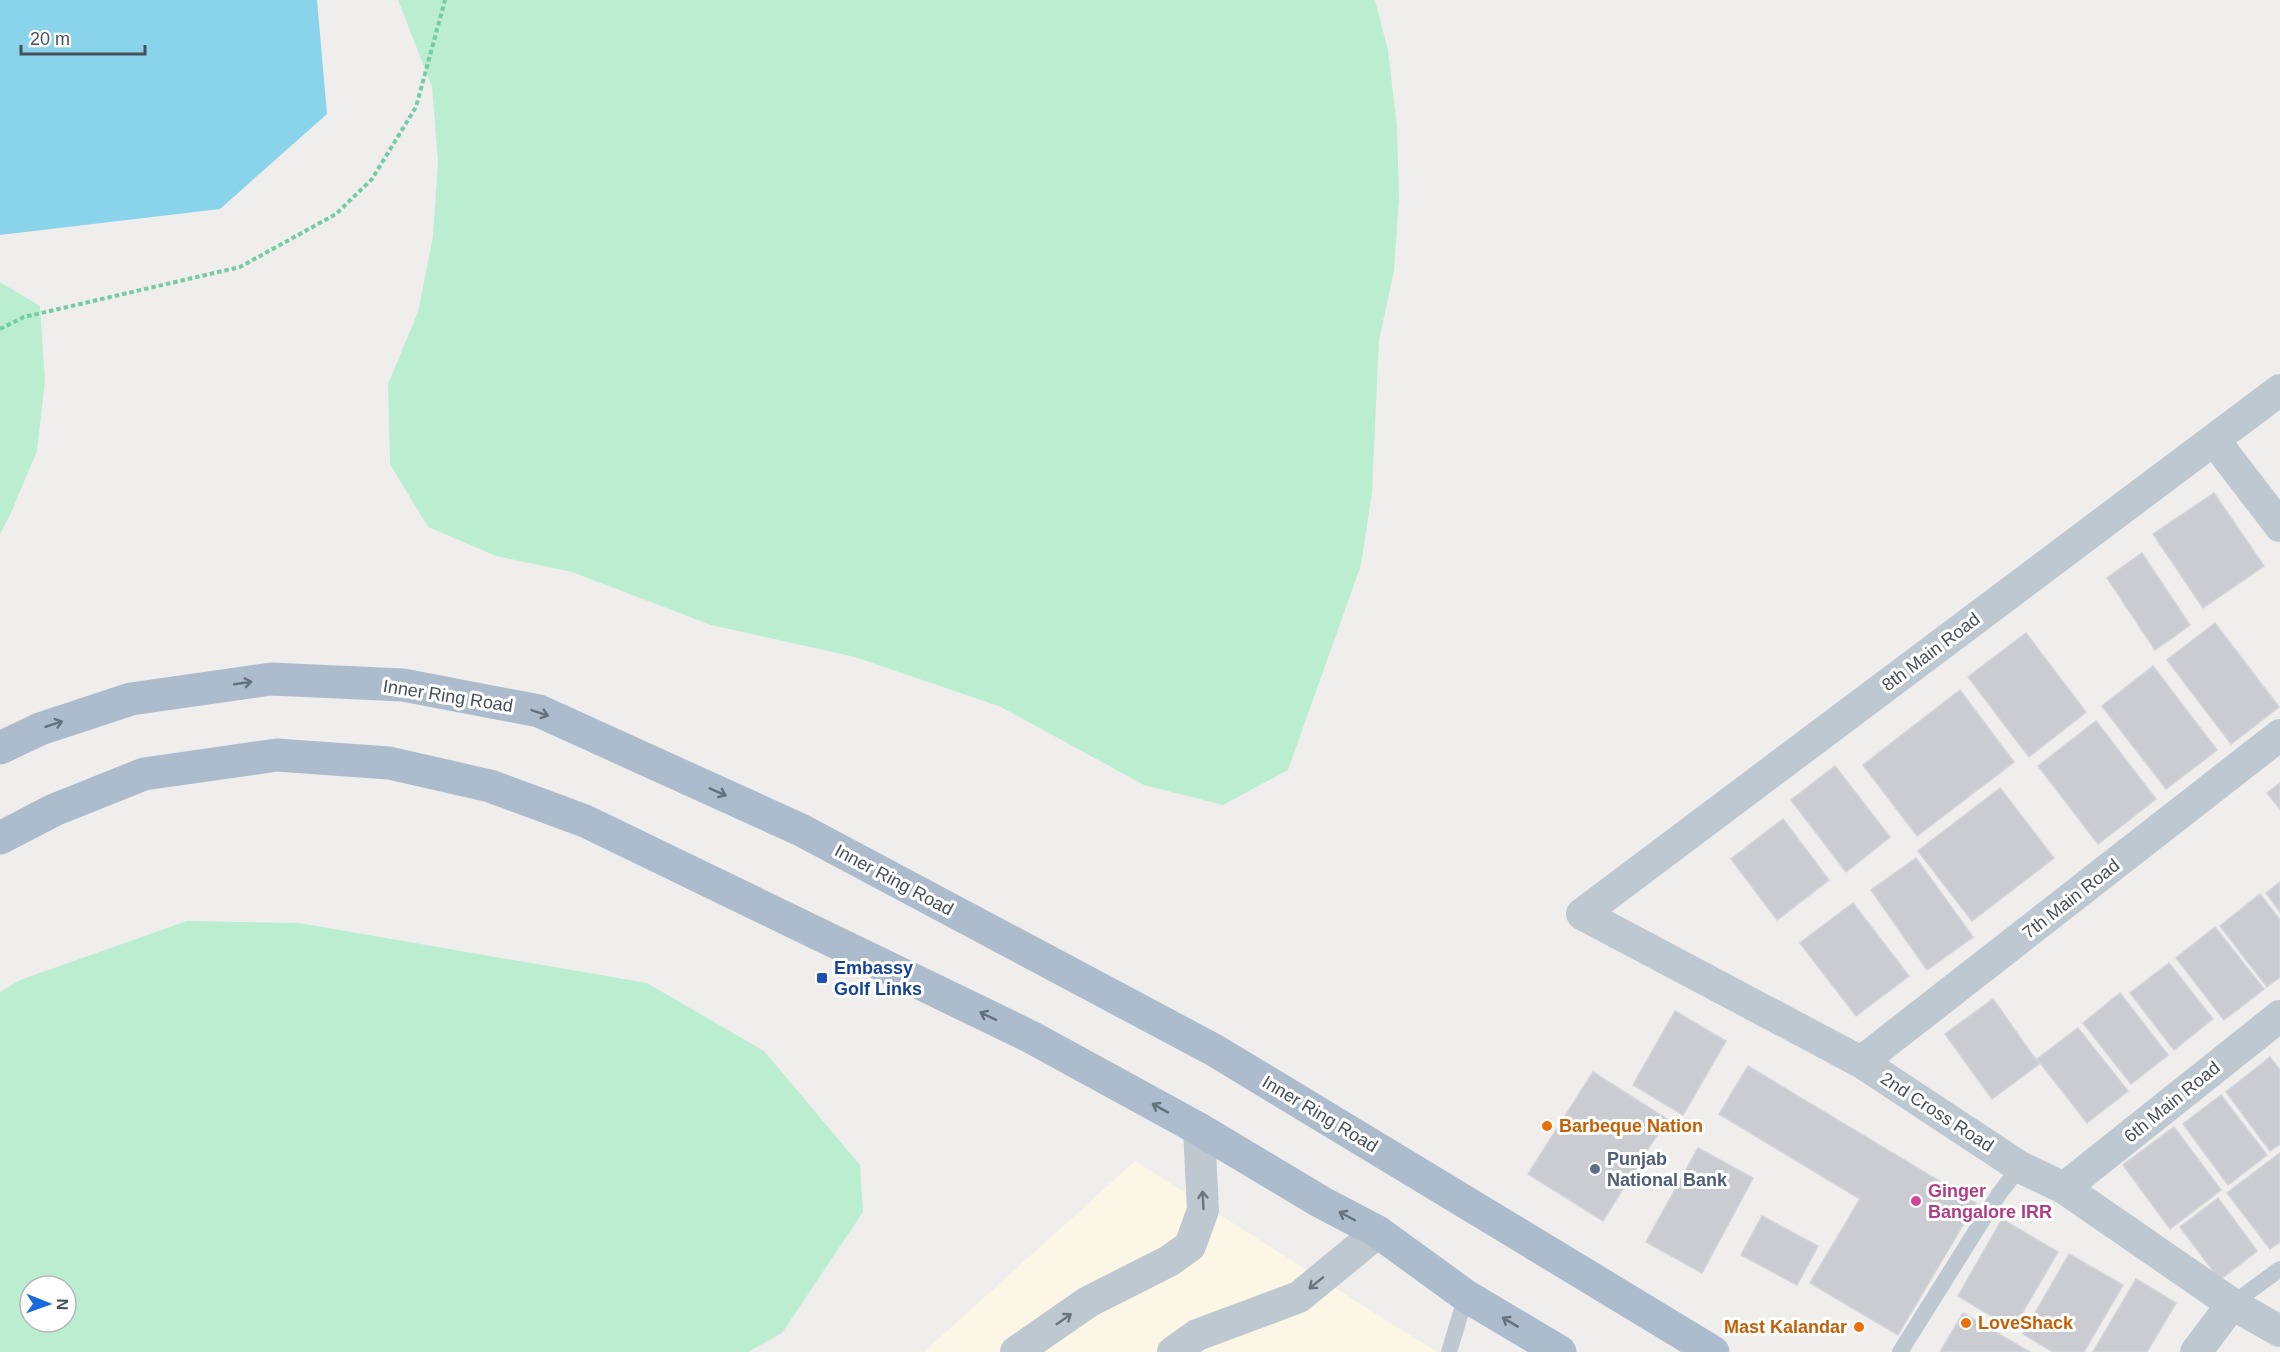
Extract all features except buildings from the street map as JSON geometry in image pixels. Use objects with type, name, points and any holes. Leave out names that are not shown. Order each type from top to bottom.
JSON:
[{"type":"main road","name":"Inner Ring Road","points":[[0,747],[40,729],[131,699],[271,679],[403,685],[539,711],[801,830],[1214,1050],[1713,1352]]},
{"type":"main road","points":[[0,838],[54,810],[144,774],[277,755],[389,763],[490,786],[585,820],[1031,1037],[1199,1129],[1321,1202],[1378,1232],[1466,1296],[1560,1352]]},
{"type":"street","name":"8th Main Road","points":[[1582,914],[2280,390]]},
{"type":"street","points":[[2214,440],[2280,526]]},
{"type":"street","name":"7th Main Road","points":[[1861,1062],[2280,735]]},
{"type":"street","name":"2nd Cross Road","points":[[1582,914],[1861,1062],[2020,1167],[2064,1188],[2232,1304],[2280,1331]]},
{"type":"street","name":"6th Main Road","points":[[2064,1188],[2280,1016]]},
{"type":"street","points":[[1016,1352],[1088,1302],[1169,1260],[1190,1246],[1203,1210],[1199,1129]]},
{"type":"street","points":[[1173,1352],[1197,1335],[1299,1297],[1378,1232]]},
{"type":"street","points":[[2196,1352],[2232,1304]]},
{"type":"lane","points":[[1900,1352],[1999,1194],[2020,1167]]},
{"type":"lane","points":[[2232,1304],[2280,1269]]},
{"type":"lane","points":[[1449,1352],[1466,1296]]},
{"type":"path","points":[[0,329],[24,317],[240,267],[336,214],[372,179],[417,107],[445,0]]},
{"type":"shaded area","points":[[1135,1161],[1395,1326],[1438,1352],[924,1352]]},
{"type":"green space","points":[[398,0],[1375,0],[1388,50],[1397,127],[1399,199],[1394,271],[1379,340],[1372,492],[1361,565],[1288,770],[1223,805],[1144,785],[1001,707],[855,657],[711,625],[572,572],[496,556],[428,527],[390,464],[388,384],[418,312],[433,236],[438,161],[432,87]]},
{"type":"green space","points":[[0,282],[40,306],[45,382],[37,451],[0,534]]},
{"type":"green space","points":[[187,921],[299,923],[647,983],[764,1051],[860,1165],[863,1212],[782,1333],[748,1352],[0,1352],[0,992],[20,980]]},
{"type":"water","points":[[0,0],[317,0],[327,114],[220,209],[0,235]]},
{"type":"place","name":"Embassy Golf Links","points":[[822,978]]},
{"type":"place","name":"Barbeque Nation","points":[[1547,1126]]},
{"type":"place","name":"Punjab National Bank","points":[[1595,1169]]},
{"type":"place","name":"Ginger Bangalore IRR","points":[[1916,1201]]},
{"type":"place","name":"LoveShack","points":[[1966,1323]]},
{"type":"place","name":"Mast Kalandar","points":[[1859,1327]]}]
